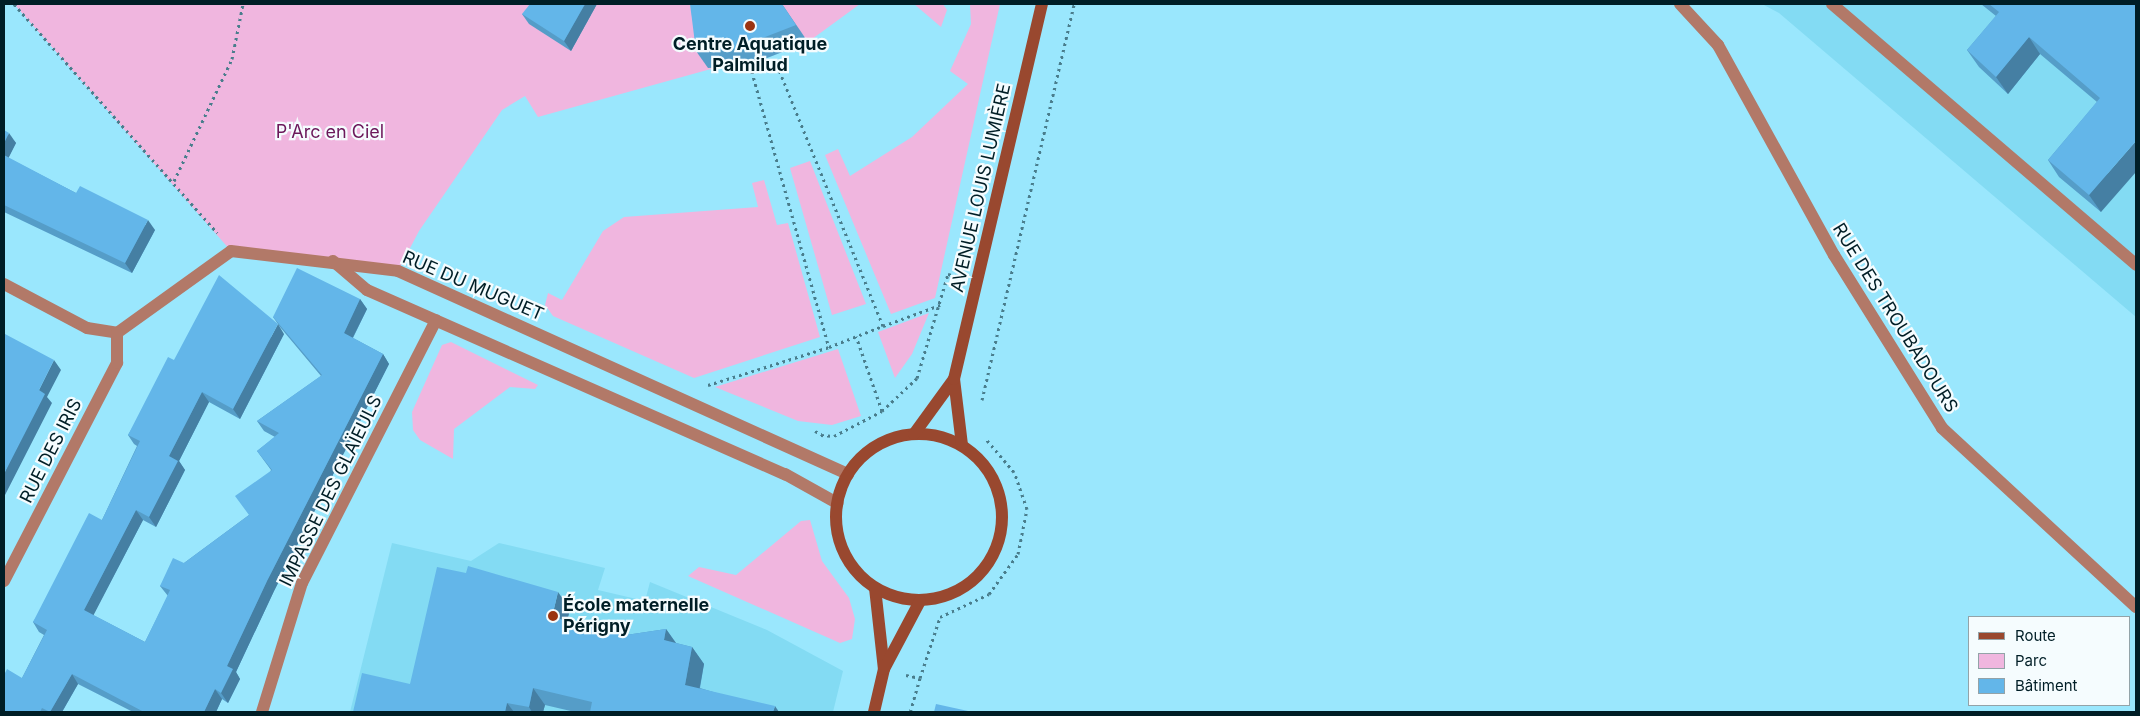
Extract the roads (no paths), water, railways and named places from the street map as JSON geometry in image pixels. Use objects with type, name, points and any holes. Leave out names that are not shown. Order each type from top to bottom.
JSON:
[{"type":"street","name":"AVENUE LOUIS LUMIÈRE","points":[[962,445],[954,379],[1042,4]]},
{"type":"street","name":"RUE DES TROUBADOURS","points":[[1680,4],[1718,45],[1834,255],[1942,428],[2136,608]]},
{"type":"street","points":[[1832,4],[2136,265]]},
{"type":"street","name":"RUE DU MUGUET","points":[[117,333],[231,251],[333,261],[398,270],[848,474]]},
{"type":"street","points":[[333,261],[367,290],[785,474],[837,503]]},
{"type":"street","points":[[4,284],[86,328],[117,333]]},
{"type":"street","name":"IMPASSE DES GLAÏEULS","points":[[262,712],[302,583],[436,320]]},
{"type":"street","name":"RUE DES IRIS","points":[[4,581],[117,363],[117,333]]},
{"type":"street","name":"AVENUE LOUIS LUMIÈRE","points":[[914,434],[954,379]]},
{"type":"street","points":[[914,434],[939,436],[962,445],[994,480],[1003,527],[992,557],[966,587],[920,601],[875,588],[856,572],[843,551],[837,503],[848,474],[876,446],[914,434]]},
{"type":"street","points":[[875,588],[884,669]]},
{"type":"street","points":[[874,712],[884,669],[920,601]]},
{"type":"place","name":"Centre Aquatique Palmilud","points":[[750,26]]},
{"type":"place","name":"École maternelle Périgny","points":[[553,616]]},
{"type":"park label","name":"P'Arc en Ciel","points":[[330,132]]}]
